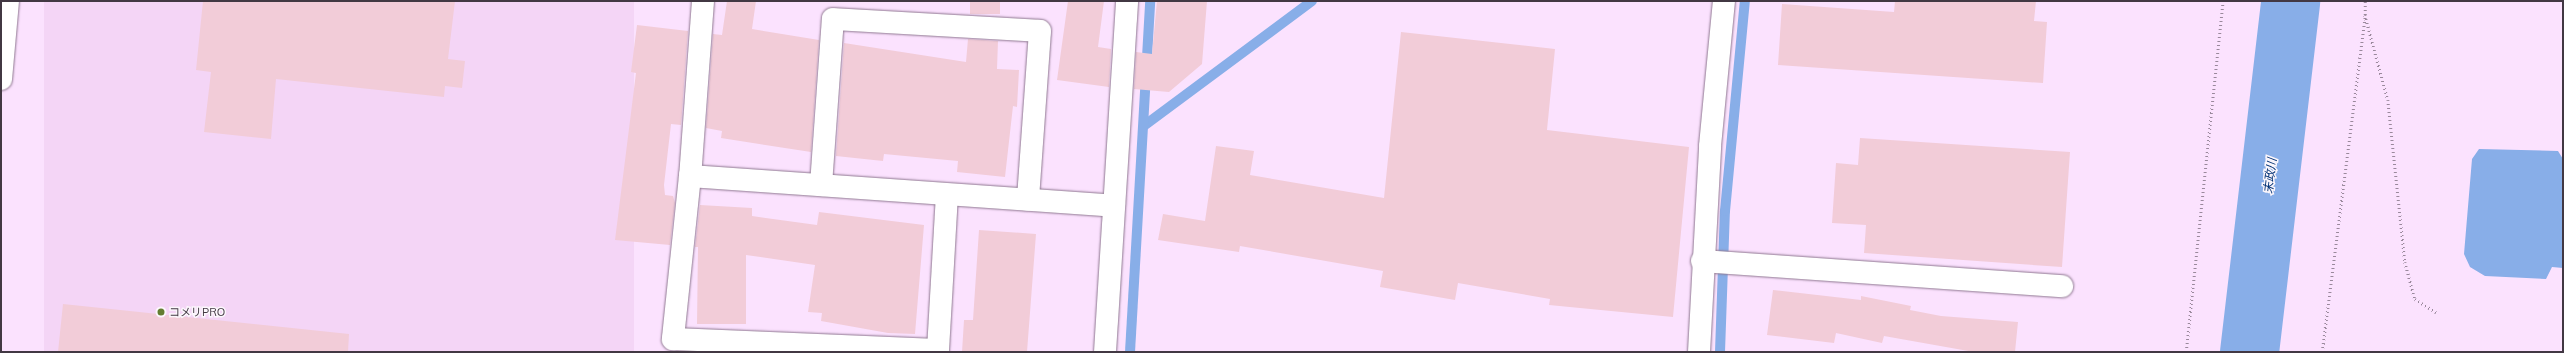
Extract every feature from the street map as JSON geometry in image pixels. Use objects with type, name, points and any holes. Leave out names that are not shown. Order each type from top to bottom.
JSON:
[{"type":"street","points":[[1,79],[8,1]]},
{"type":"street","points":[[703,1],[690,176],[673,339],[938,350],[947,195]]},
{"type":"street","points":[[1105,352],[1127,1]]},
{"type":"street","points":[[1699,352],[1717,262],[1724,1]]},
{"type":"street","points":[[821,185],[833,19],[1040,31],[1028,200]]},
{"type":"street","points":[[690,176],[1114,206]]},
{"type":"street","points":[[1717,262],[2062,286]]},
{"type":"path","points":[[2186,352],[2223,1]]},
{"type":"path","points":[[2322,352],[2365,1]]},
{"type":"path","points":[[2364,15],[2388,100],[2405,262],[2415,299],[2436,312]]},
{"type":"shaded area","points":[[44,1],[634,1],[634,352],[44,352]]},
{"type":"water","points":[[2479,149],[2558,151],[2563,159],[2563,268],[2552,267],[2546,279],[2485,276],[2470,267],[2464,254],[2472,159]]},
{"type":"building","points":[[203,1],[455,1],[448,59],[465,61],[462,88],[445,86],[444,97],[276,79],[271,139],[204,132],[211,72],[196,70]]},
{"type":"building","points":[[727,1],[756,1],[752,29],[819,40],[811,152],[721,138],[722,131],[706,128],[713,34],[722,35]]},
{"type":"building","points":[[970,1],[1000,1],[1000,14],[970,14]]},
{"type":"building","points":[[1068,1],[1104,1],[1098,47],[1111,49],[1109,87],[1057,80]]},
{"type":"building","points":[[1157,1],[1207,1],[1202,64],[1169,92],[1134,89],[1136,52],[1152,54]]},
{"type":"building","points":[[1895,1],[2036,1],[2034,21],[2047,22],[2043,83],[1778,65],[1782,4],[1894,12]]},
{"type":"building","points":[[637,25],[688,31],[681,125],[671,124],[664,185],[665,195],[673,196],[675,203],[670,245],[615,240],[636,73],[631,72]]},
{"type":"building","points":[[1401,32],[1555,49],[1547,130],[1689,147],[1673,317],[1549,305],[1550,299],[1458,283],[1455,300],[1380,287],[1383,271],[1240,246],[1239,252],[1158,240],[1163,214],[1205,221],[1216,146],[1254,151],[1250,175],[1384,198]]},
{"type":"building","points":[[968,39],[998,41],[997,69],[1019,70],[1017,107],[1013,106],[1005,177],[957,172],[958,161],[884,154],[883,161],[836,156],[844,43],[966,62]]},
{"type":"building","points":[[1860,138],[2070,152],[2062,267],[1864,253],[1866,225],[1832,223],[1836,163],[1858,165]]},
{"type":"building","points":[[700,205],[752,208],[752,216],[817,225],[819,212],[924,225],[915,334],[888,333],[821,321],[822,313],[808,312],[815,265],[746,255],[746,324],[697,324],[698,247],[695,247]]},
{"type":"building","points":[[979,230],[1036,234],[1027,352],[962,352],[964,320],[973,320]]},
{"type":"building","points":[[1773,290],[1861,300],[1861,296],[1911,306],[1910,310],[1941,316],[2018,322],[2015,352],[1974,352],[1884,336],[1882,343],[1836,333],[1834,343],[1767,335]]},
{"type":"building","points":[[63,304],[349,334],[348,352],[58,352]]},
{"type":"waterway","points":[[1130,352],[1150,1]]},
{"type":"waterway","points":[[1145,125],[1312,1]]},
{"type":"waterway","points":[[1720,352],[1725,211],[1745,1]]},
{"type":"waterway","name":"末政川","points":[[2249,352],[2290,1]]},
{"type":"place","name":"コメリPRO","points":[[161,312]]}]
